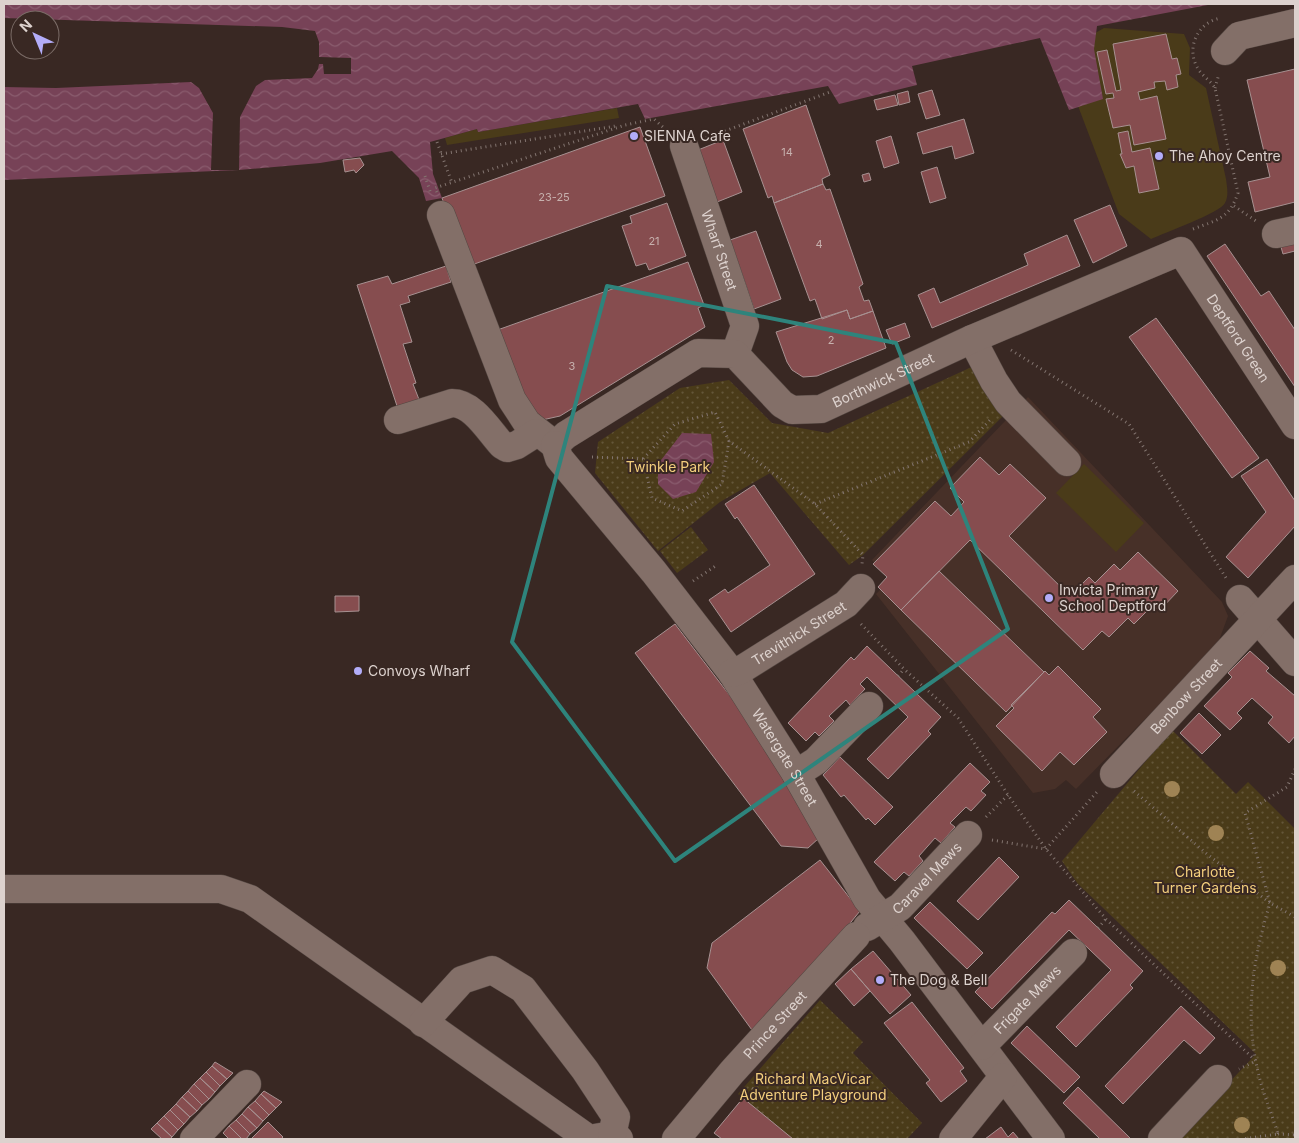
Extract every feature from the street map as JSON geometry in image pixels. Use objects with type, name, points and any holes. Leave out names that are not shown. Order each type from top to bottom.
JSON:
[{"type":"street","points":[[1225,51],[1239,36],[1295,23]]},
{"type":"street","name":"Wharf Street","points":[[684,146],[745,326],[735,354]]},
{"type":"street","name":"Watergate Street","points":[[441,215],[512,400],[527,423],[546,439],[559,458],[654,572],[732,673],[796,774],[867,899],[868,927],[902,941],[1051,1139]]},
{"type":"street","name":"Borthwick Street","points":[[735,354],[782,404],[792,410],[821,409],[979,336],[1181,251]]},
{"type":"street","name":"Deptford Green","points":[[1181,251],[1295,425]]},
{"type":"street","points":[[979,336],[994,381],[1008,402],[1067,462]]},
{"type":"street","points":[[398,420],[452,403],[459,403],[468,407],[502,445],[507,448],[566,435],[698,353],[735,354]]},
{"type":"street","name":"Benbow Street","points":[[1114,774],[1295,579]]},
{"type":"street","name":"Trevithick Street","points":[[732,673],[738,671],[854,596]]},
{"type":"street","points":[[1240,600],[1295,662]]},
{"type":"street","points":[[796,774],[816,761],[869,706]]},
{"type":"street","name":"Caravel Mews","points":[[868,927],[900,907],[968,835]]},
{"type":"street","points":[[4,889],[220,889],[250,899],[423,1023],[589,1139],[616,1137],[616,1117],[585,1070],[523,989],[492,970],[462,980],[423,1023]]},
{"type":"street","name":"Prince Street","points":[[676,1139],[732,1072],[868,927]]},
{"type":"street","name":"Frigate Mews","points":[[982,1046],[1072,953]]},
{"type":"street","points":[[954,1139],[1003,1077]]},
{"type":"street","points":[[1162,1139],[1218,1079]]},
{"type":"street","points":[[203,1136],[247,1084]]},
{"type":"path","points":[[1181,251],[1184,233],[1226,216],[1234,206],[1238,193],[1215,88],[1210,79],[1198,69],[1193,56],[1193,42],[1197,34],[1202,27],[1216,19]]},
{"type":"path","points":[[441,154],[654,119],[684,146],[830,92]]},
{"type":"path","points":[[437,142],[452,183],[625,125]]},
{"type":"path","points":[[979,336],[1129,424],[1240,600]]},
{"type":"path","points":[[815,504],[969,442],[1008,402]]},
{"type":"path","points":[[546,439],[595,458],[643,459],[675,424],[715,412],[729,440],[815,504],[862,555]]},
{"type":"path","points":[[643,459],[652,498],[682,511],[722,484],[729,440]]},
{"type":"path","points":[[854,596],[864,627],[904,669],[958,718],[1046,849],[1106,919],[1256,1061]]},
{"type":"path","points":[[898,676],[904,669]]},
{"type":"path","points":[[1277,1139],[1278,1134],[1256,1061],[1251,1007],[1252,979],[1257,947],[1270,903],[1244,813],[1287,787],[1295,769]]},
{"type":"path","points":[[1046,849],[1114,774],[1207,854],[1270,903],[1295,917]]},
{"type":"path","points":[[968,835],[1008,795]]},
{"type":"path","points":[[968,835],[1046,849]]},
{"type":"path","points":[[1098,928],[1106,919]]},
{"type":"path","points":[[1242,1139],[1278,1134],[1295,1135]]},
{"type":"highlighted area","points":[[607,286],[896,343],[1008,629],[675,861],[512,642]]},
{"type":"shaded area","name":"Invicta Primary School Deptford","points":[[1028,397],[1222,602],[1228,616],[1217,646],[1076,789],[1066,780],[1055,789],[1033,793],[876,594],[890,580],[872,560]]},
{"type":"green space","name":"The Ahoy Centre","points":[[1104,28],[1184,34],[1190,48],[1189,75],[1206,88],[1226,179],[1225,203],[1213,212],[1191,223],[1151,239],[1119,214],[1075,98],[1071,47]]},
{"type":"green space","points":[[617,108],[619,118],[447,145],[445,138],[477,129],[478,132]]},
{"type":"green space","name":"Twinkle Park","points":[[976,365],[1006,413],[863,555],[849,565],[770,473],[720,502],[658,551],[595,473],[598,442],[680,388],[729,380],[772,423],[828,433]]},
{"type":"green space","points":[[1084,464],[1144,523],[1116,552],[1056,493]]},
{"type":"green space","points":[[691,527],[708,550],[677,573],[660,551]]},
{"type":"green space","name":"Charlotte Turner Gardens","points":[[1172,730],[1236,794],[1248,782],[1295,829],[1295,1139],[1176,1139],[1256,1054],[1078,884],[1062,861]]},
{"type":"green space","name":"Richard MacVicar Adventure Playground","points":[[820,1000],[863,1042],[853,1053],[922,1123],[907,1139],[793,1139],[738,1094]]},
{"type":"water","points":[[4,4],[1213,4],[1097,26],[1094,49],[1103,99],[1069,110],[1040,38],[912,66],[917,85],[839,104],[828,86],[645,119],[638,104],[478,132],[477,129],[430,142],[433,174],[442,198],[426,201],[419,178],[392,151],[320,163],[239,170],[4,180]]},
{"type":"water","points":[[682,433],[711,434],[714,462],[696,492],[673,499],[658,484],[658,464]]},
{"type":"pier","points":[[4,18],[10,18],[10,60],[60,60],[60,20],[282,27],[315,31],[319,42],[319,57],[351,58],[351,74],[324,74],[323,64],[319,64],[312,78],[265,80],[256,86],[240,117],[239,170],[211,170],[213,113],[199,88],[191,82],[56,88],[4,87]]},
{"type":"building","points":[[1166,34],[1172,59],[1177,58],[1181,74],[1176,75],[1178,87],[1167,90],[1165,81],[1154,82],[1155,88],[1138,92],[1140,100],[1157,96],[1166,139],[1134,145],[1130,125],[1113,128],[1106,99],[1114,98],[1113,93],[1106,94],[1097,52],[1107,50],[1116,91],[1121,90],[1113,44]]},
{"type":"building","points":[[1295,69],[1295,202],[1255,212],[1248,182],[1270,177],[1247,80]]},
{"type":"building","points":[[932,90],[940,115],[926,119],[918,94]]},
{"type":"building","points":[[908,91],[910,102],[899,105],[897,94]]},
{"type":"building","points":[[895,95],[898,105],[877,110],[874,100]]},
{"type":"building","points":[[806,105],[830,175],[822,179],[823,184],[774,203],[772,196],[768,198],[743,129]]},
{"type":"building","points":[[964,119],[974,153],[955,159],[952,146],[923,154],[917,133]]},
{"type":"building","points":[[640,127],[665,196],[466,267],[442,198]]},
{"type":"building","points":[[1128,131],[1132,152],[1150,148],[1159,189],[1139,193],[1134,166],[1126,168],[1120,154],[1122,154],[1118,133]]},
{"type":"building","points":[[891,136],[899,163],[884,168],[876,141]]},
{"type":"building","points":[[723,140],[742,192],[717,202],[698,150]]},
{"type":"building","points":[[360,158],[364,165],[356,173],[354,170],[345,172],[343,160]]},
{"type":"building","points":[[937,167],[946,198],[930,203],[921,172]]},
{"type":"building","points":[[869,173],[871,180],[864,182],[862,175]]},
{"type":"building","points":[[823,184],[826,190],[830,189],[863,284],[859,287],[864,301],[869,300],[873,311],[850,319],[847,310],[822,319],[815,299],[810,301],[774,203]]},
{"type":"building","points":[[667,203],[686,256],[649,270],[646,263],[636,266],[622,226],[632,223],[630,216]]},
{"type":"building","points":[[1110,205],[1127,246],[1093,263],[1074,220]]},
{"type":"building","points":[[756,231],[781,299],[754,309],[730,240]]},
{"type":"building","points":[[1067,235],[1080,266],[932,328],[918,295],[934,288],[940,303],[1028,265],[1024,254]]},
{"type":"building","points":[[1295,237],[1295,251],[1283,254],[1279,240]]},
{"type":"building","points":[[1225,244],[1261,296],[1269,291],[1295,330],[1295,387],[1207,256]]},
{"type":"building","points":[[688,262],[704,305],[698,308],[705,327],[560,416],[533,422],[489,333]]},
{"type":"building","points":[[446,266],[451,282],[408,296],[410,302],[400,305],[412,342],[403,344],[416,383],[413,384],[420,402],[398,409],[357,285],[388,276],[392,284]]},
{"type":"building","points":[[847,310],[850,319],[873,311],[886,348],[817,376],[803,377],[792,370],[787,362],[776,332]]},
{"type":"building","points":[[1156,318],[1259,458],[1232,478],[1129,337]]},
{"type":"building","points":[[905,323],[910,337],[892,344],[886,330]]},
{"type":"building","points":[[980,457],[999,475],[1010,464],[1046,498],[1009,536],[1070,596],[1089,577],[1095,583],[1114,564],[1120,570],[1138,552],[1178,591],[1159,611],[1153,605],[1134,624],[1128,618],[1109,637],[1102,631],[1083,650],[970,540],[901,610],[878,587],[887,577],[873,564],[935,501],[951,516],[964,502],[950,488]]},
{"type":"building","points":[[1267,459],[1295,501],[1295,526],[1248,578],[1226,557],[1266,512],[1241,476]]},
{"type":"building","points":[[754,485],[815,574],[731,632],[709,600],[725,589],[728,593],[770,565],[737,517],[735,519],[725,504]]},
{"type":"building","points":[[939,571],[1044,672],[1006,712],[901,610]]},
{"type":"building","points":[[335,596],[359,596],[359,611],[335,612]]},
{"type":"building","points":[[675,624],[734,701],[813,824],[819,838],[808,848],[781,846],[635,653]]},
{"type":"building","points":[[867,646],[941,717],[928,731],[931,734],[888,779],[867,759],[908,717],[867,677],[860,684],[865,689],[850,705],[846,700],[829,716],[834,721],[819,736],[815,732],[806,741],[788,723],[851,657],[854,660]]},
{"type":"building","points":[[1250,651],[1269,668],[1266,671],[1295,696],[1295,736],[1289,743],[1268,723],[1273,717],[1252,698],[1237,713],[1242,718],[1230,730],[1204,706],[1232,677],[1228,673]]},
{"type":"building","points":[[1058,666],[1101,709],[1093,717],[1107,732],[1074,765],[1060,752],[1042,771],[996,726],[1014,708],[1011,705],[1045,671],[1049,675]]},
{"type":"building","points":[[1199,713],[1221,735],[1202,754],[1180,733]]},
{"type":"building","points":[[840,757],[893,807],[875,825],[868,818],[866,820],[844,795],[841,797],[823,775]]},
{"type":"building","points":[[970,763],[990,782],[981,791],[986,795],[971,811],[966,807],[950,823],[955,827],[941,843],[935,838],[919,856],[923,861],[909,876],[904,872],[895,881],[874,862]]},
{"type":"building","points":[[999,857],[1019,877],[978,920],[957,901]]},
{"type":"building","points":[[820,860],[860,911],[757,1037],[707,968],[712,943]]},
{"type":"building","points":[[1069,900],[1143,971],[1130,985],[1133,988],[1076,1047],[1056,1027],[1111,970],[1069,930],[992,1009],[975,992],[1052,912],[1055,914]]},
{"type":"building","points":[[930,902],[983,953],[967,969],[914,918]]},
{"type":"building","name":"The Dog & Bell","points":[[873,951],[911,995],[890,1014],[851,969]]},
{"type":"building","points":[[851,969],[870,991],[854,1006],[835,984]]},
{"type":"building","points":[[912,1002],[964,1068],[960,1071],[967,1081],[941,1102],[926,1083],[930,1080],[884,1023]]},
{"type":"building","points":[[1181,1006],[1215,1038],[1200,1054],[1184,1040],[1123,1104],[1105,1086]]},
{"type":"building","points":[[1027,1026],[1080,1077],[1064,1093],[1011,1043]]},
{"type":"building","points":[[215,1062],[233,1073],[227,1079],[212,1066]]},
{"type":"building","points":[[212,1066],[227,1079],[220,1086],[206,1072]]},
{"type":"building","points":[[206,1072],[220,1086],[215,1092],[200,1078]]},
{"type":"building","points":[[200,1078],[215,1092],[209,1099],[194,1084]]},
{"type":"building","points":[[194,1084],[209,1099],[202,1105],[188,1091]]},
{"type":"building","points":[[1078,1087],[1131,1139],[1100,1139],[1063,1103]]},
{"type":"building","points":[[188,1091],[202,1105],[197,1111],[182,1097]]},
{"type":"building","points":[[264,1091],[282,1102],[276,1108],[261,1094]]},
{"type":"building","points":[[261,1094],[276,1108],[269,1115],[255,1101]]},
{"type":"building","points":[[182,1097],[197,1111],[190,1117],[176,1104]]},
{"type":"building","points":[[743,1098],[793,1139],[722,1139],[714,1133]]},
{"type":"building","points":[[255,1101],[269,1115],[263,1121],[248,1107]]},
{"type":"building","points":[[176,1104],[190,1117],[184,1124],[170,1110]]},
{"type":"building","points":[[248,1107],[263,1121],[257,1128],[242,1114]]},
{"type":"building","points":[[170,1110],[184,1124],[178,1130],[164,1116]]},
{"type":"building","points":[[242,1114],[257,1128],[250,1134],[236,1120]]},
{"type":"building","points":[[164,1116],[178,1130],[172,1137],[157,1123]]},
{"type":"building","points":[[236,1120],[250,1134],[246,1139],[242,1139],[229,1126]]},
{"type":"building","points":[[268,1122],[283,1137],[281,1139],[251,1139]]},
{"type":"building","points":[[157,1123],[172,1137],[170,1139],[162,1139],[151,1129]]},
{"type":"building","points":[[229,1126],[242,1139],[229,1139],[223,1133]]},
{"type":"building","points":[[1001,1127],[1008,1137],[1013,1132],[1019,1139],[985,1139]]},
{"type":"place","name":"SIENNA Cafe","points":[[634,136]]},
{"type":"place","name":"The Ahoy Centre","points":[[1159,156]]},
{"type":"place","name":"Invicta Primary School Deptford","points":[[1049,598]]},
{"type":"place","name":"Convoys Wharf","points":[[358,671]]},
{"type":"place","name":"The Dog & Bell","points":[[880,980]]}]
